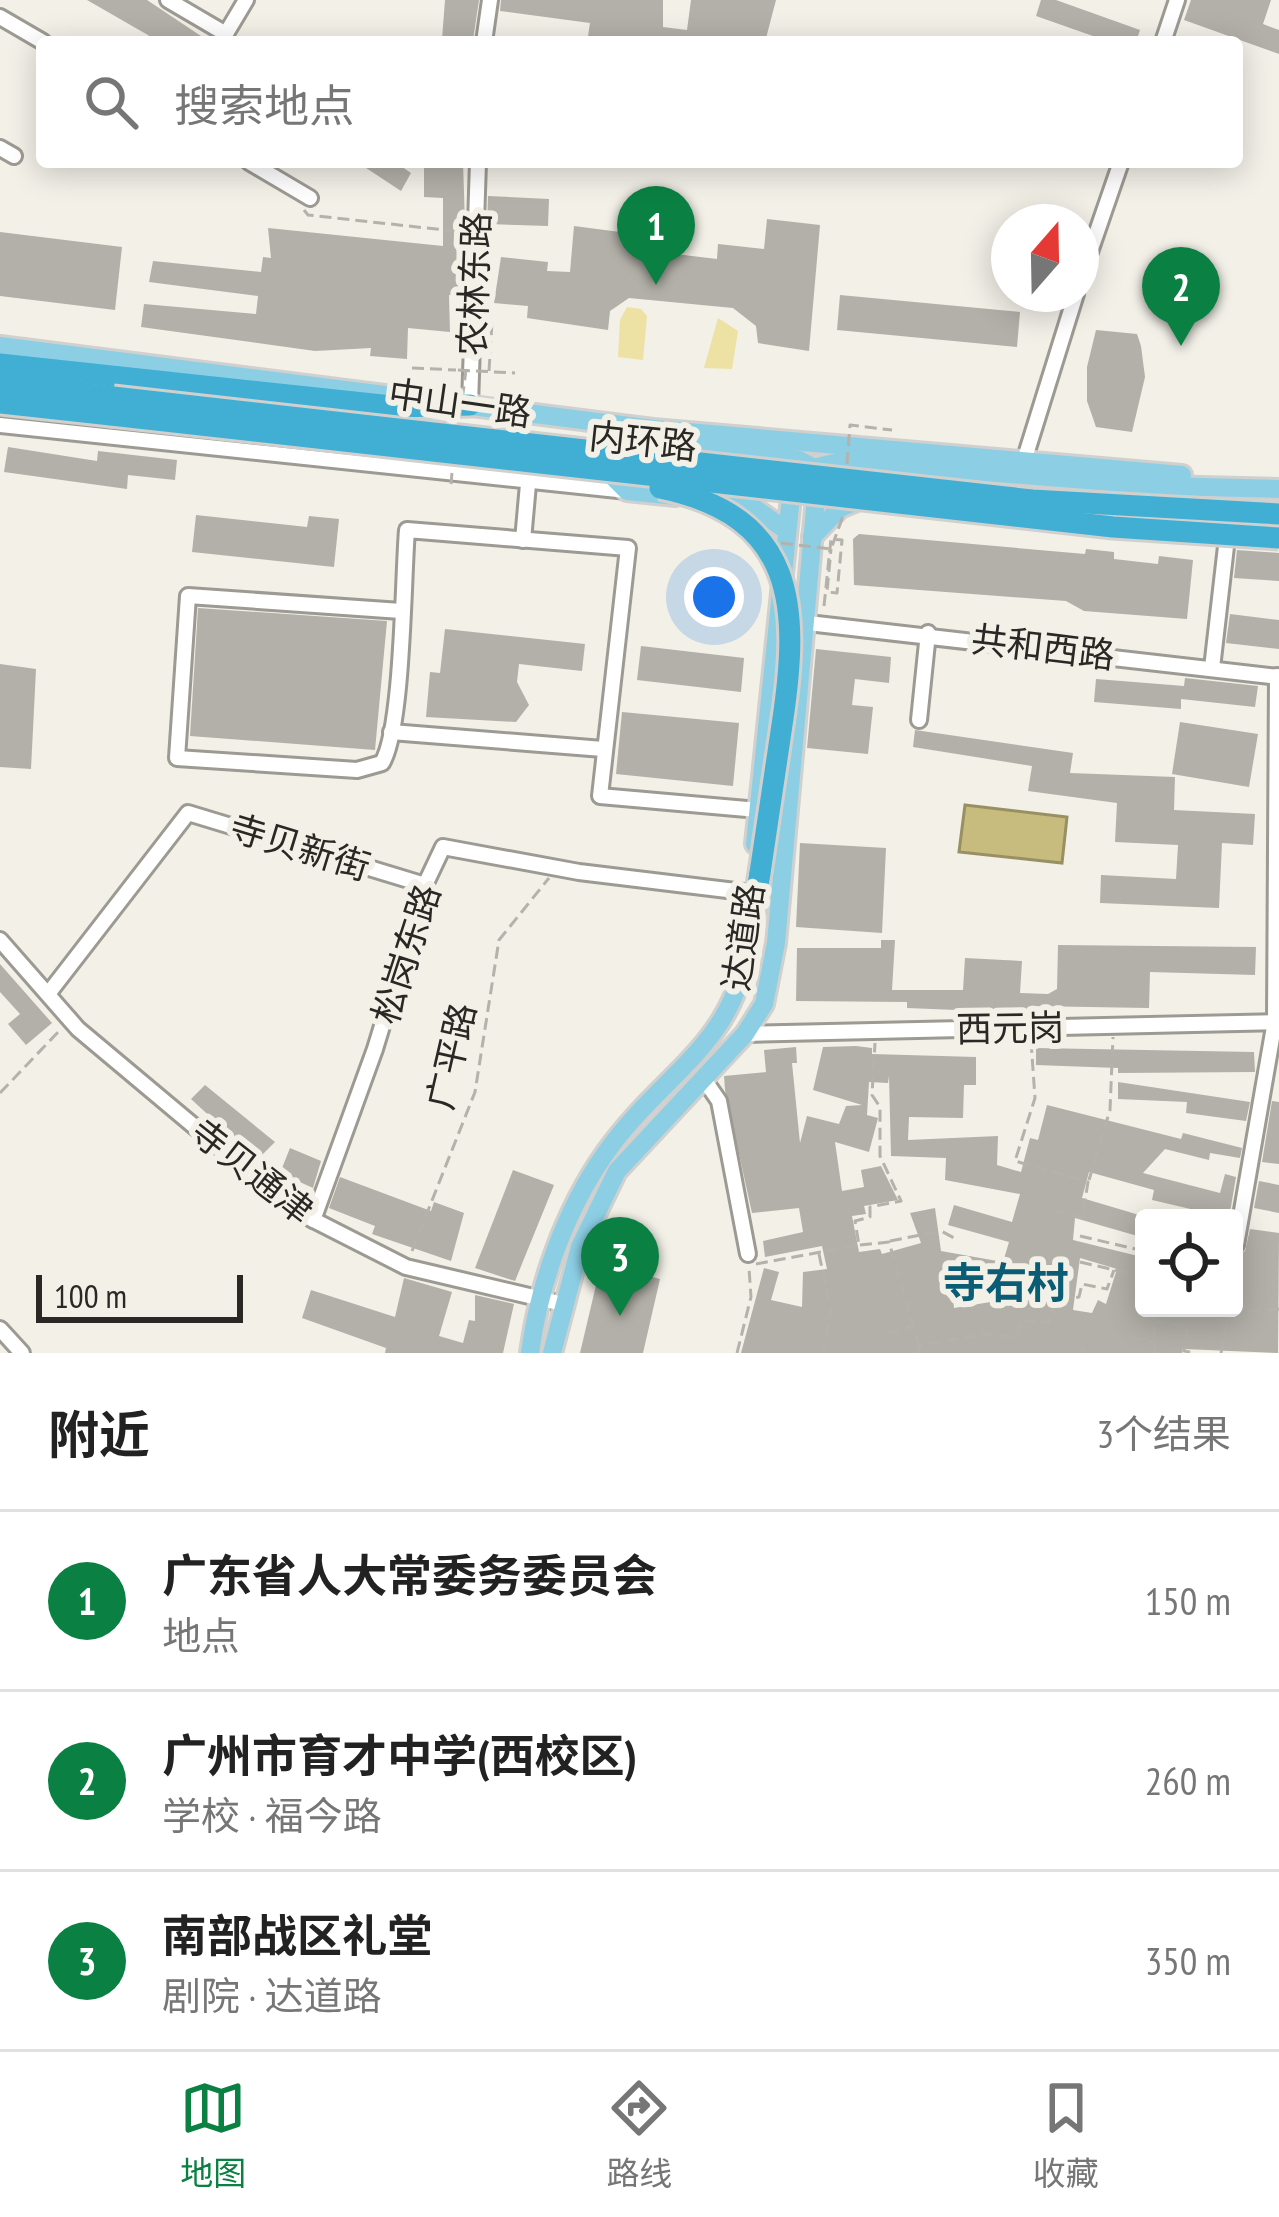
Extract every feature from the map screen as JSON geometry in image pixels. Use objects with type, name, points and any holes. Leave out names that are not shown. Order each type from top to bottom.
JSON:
[{"type":"highway","points":[[0,364],[432,409],[470,405]]},
{"type":"highway","name":"内环路","points":[[0,384],[1009,497],[1279,514]]},
{"type":"highway","name":"内环路","points":[[0,400],[1113,527],[1279,534]]},
{"type":"highway","points":[[500,459],[710,502],[752,530],[776,562],[789,600],[792,642],[749,939]]},
{"type":"main road","name":"中山一路","points":[[0,346],[653,429],[1279,485]]},
{"type":"main road","name":"中山一路","points":[[0,400],[1279,534]]},
{"type":"main road","points":[[650,468],[653,429],[774,453],[809,466],[826,488]]},
{"type":"main road","points":[[793,484],[809,466],[838,460],[1116,483],[1279,485]]},
{"type":"main road","name":"达道路","points":[[552,1353],[580,1246],[617,1172],[745,1034],[764,1004],[776,943],[808,623],[812,537],[838,460]]},
{"type":"main road","points":[[598,462],[627,491],[750,505],[788,531]]},
{"type":"main road","name":"达道路","points":[[756,883],[758,810],[793,484]]},
{"type":"main road","points":[[812,537],[840,508],[884,494]]},
{"type":"main road","name":"达道路","points":[[530,1353],[541,1298],[574,1211],[606,1152],[733,1009],[749,939]]},
{"type":"street","points":[[168,0],[220,36]]},
{"type":"street","points":[[224,36],[246,0]]},
{"type":"street","points":[[485,36],[490,0]]},
{"type":"street","points":[[1164,36],[1177,0]]},
{"type":"street","points":[[0,17],[36,38]]},
{"type":"street","points":[[260,168],[310,198]]},
{"type":"street","name":"农林东路","points":[[470,405],[478,168]]},
{"type":"street","points":[[1099,226],[1119,168]]},
{"type":"street","points":[[1024,461],[1070,312]]},
{"type":"street","points":[[0,424],[627,491]]},
{"type":"street","points":[[523,540],[530,456]]},
{"type":"street","points":[[1212,668],[1228,529]]},
{"type":"street","points":[[400,611],[188,596],[177,758],[367,770],[382,763],[391,732],[407,530],[628,548],[615,698],[603,749],[600,796],[758,810]]},
{"type":"street","name":"共和西路","points":[[808,623],[1278,676]]},
{"type":"street","points":[[920,719],[928,633]]},
{"type":"street","points":[[1243,1209],[1277,1022],[1278,676]]},
{"type":"street","points":[[391,732],[603,749]]},
{"type":"street","name":"寺贝新街","points":[[48,994],[188,812],[425,885]]},
{"type":"street","name":"松岗东路","points":[[313,1220],[375,1049],[425,885],[443,847],[557,868],[756,883]]},
{"type":"street","name":"寺贝通津","points":[[0,940],[70,1020],[294,1210],[406,1267],[563,1304]]},
{"type":"street","name":"西元岗","points":[[745,1034],[1277,1022]]},
{"type":"street","points":[[704,1078],[719,1101],[748,1260]]},
{"type":"street","points":[[0,1329],[22,1353]]},
{"type":"path","points":[[310,198],[303,212],[308,215],[476,234]]},
{"type":"path","points":[[489,371],[492,322]]},
{"type":"path","points":[[412,368],[515,374]]},
{"type":"path","points":[[767,541],[810,547],[831,549],[827,592],[837,593],[842,540],[831,539],[830,560],[828,582],[826,603]]},
{"type":"path","name":"广平路","points":[[406,1267],[475,1092],[499,940],[557,868]]},
{"type":"path","points":[[0,1094],[70,1020]]},
{"type":"path","points":[[1058,1211],[1082,1218],[1110,1110],[1114,1025]]},
{"type":"path","points":[[1030,1028],[1035,1098],[1015,1161],[1088,1182]]},
{"type":"path","points":[[859,1245],[855,1221],[870,1217],[870,1207],[901,1201],[880,1156],[880,1107],[872,1095],[876,1031]]},
{"type":"path","points":[[737,1353],[751,1297],[748,1260],[941,1231],[958,1240]]},
{"type":"path","points":[[1080,1237],[1135,1250]]},
{"type":"path","points":[[889,1242],[919,1353]]},
{"type":"path","points":[[819,1252],[831,1311],[823,1353]]},
{"type":"path","points":[[1080,1262],[1135,1275]]},
{"type":"path","points":[[919,1345],[987,1334],[1016,1337],[1022,1320],[1048,1323],[1054,1305],[1065,1307],[1068,1299],[1079,1297],[1082,1284],[1107,1288],[1114,1270]]},
{"type":"path","points":[[1243,1312],[1279,1309]]},
{"type":"path","points":[[1154,1317],[1155,1353]]},
{"type":"path","points":[[1222,1353],[1228,1317]]},
{"type":"path","points":[[1154,1322],[1188,1325],[1184,1351],[1195,1353]]},
{"type":"path","points":[[887,1333],[913,1327]]},
{"type":"path","points":[[1130,1337],[1158,1344]]},
{"type":"path","points":[[946,1341],[950,1353]]},
{"type":"shaded area","points":[[627,307],[641,309],[647,316],[643,360],[618,357],[620,320]]},
{"type":"shaded area","points":[[718,318],[738,331],[732,369],[704,368]]},
{"type":"shaded area","points":[[965,805],[1067,817],[1062,863],[959,852]]},
{"type":"building","points":[[87,0],[147,0],[201,36],[150,36]]},
{"type":"building","points":[[445,0],[479,0],[474,36],[442,36]]},
{"type":"building","points":[[501,0],[663,0],[663,27],[687,30],[691,0],[776,0],[767,36],[588,36],[590,23],[500,11]]},
{"type":"building","points":[[1041,0],[1056,0],[1140,30],[1138,36],[1093,36],[1036,16]]},
{"type":"building","points":[[1191,0],[1271,0],[1263,24],[1279,30],[1279,54],[1243,41],[1243,36],[1229,36],[1184,20]]},
{"type":"building","points":[[366,168],[404,168],[411,173],[401,191]]},
{"type":"building","points":[[424,168],[463,168],[465,223],[453,227],[460,274],[459,296],[449,295],[450,332],[408,328],[407,359],[370,356],[371,348],[315,351],[141,327],[144,304],[256,314],[258,296],[149,282],[153,261],[261,272],[263,257],[271,258],[268,228],[443,246],[443,198],[424,197]]},
{"type":"building","points":[[488,196],[549,199],[548,226],[487,224]]},
{"type":"building","points":[[767,219],[820,225],[809,351],[758,343],[756,326],[733,308],[629,298],[610,311],[608,330],[527,318],[528,306],[494,303],[501,257],[548,262],[547,271],[570,272],[574,226],[643,235],[642,250],[717,259],[718,244],[764,249]]},
{"type":"building","points":[[0,232],[122,247],[115,310],[0,296]]},
{"type":"building","points":[[840,295],[1020,312],[1017,347],[837,330]]},
{"type":"building","points":[[1096,330],[1137,334],[1145,377],[1132,432],[1096,427],[1087,401],[1087,367]]},
{"type":"building","points":[[8,447],[97,461],[98,451],[177,460],[175,480],[128,475],[127,489],[4,472]]},
{"type":"building","points":[[196,515],[307,527],[309,516],[339,519],[334,567],[192,552]]},
{"type":"building","points":[[859,534],[1085,554],[1086,549],[1114,552],[1114,559],[1158,564],[1159,556],[1193,560],[1187,619],[1084,611],[1066,601],[854,585],[853,539]]},
{"type":"building","points":[[1237,550],[1279,553],[1279,581],[1234,578]]},
{"type":"building","points":[[198,608],[387,621],[375,750],[190,736]]},
{"type":"building","points":[[1230,614],[1279,620],[1279,649],[1226,643]]},
{"type":"building","points":[[445,629],[585,644],[582,671],[519,664],[517,682],[529,705],[516,722],[426,717],[430,672],[440,673]]},
{"type":"building","points":[[641,646],[744,658],[741,692],[637,680]]},
{"type":"building","points":[[816,649],[891,657],[889,683],[855,679],[852,705],[873,707],[868,754],[807,748]]},
{"type":"building","points":[[0,664],[36,669],[31,769],[0,767]]},
{"type":"building","points":[[1185,678],[1258,686],[1255,707],[1181,699],[1181,709],[1094,702],[1096,679],[1184,686]]},
{"type":"building","points":[[622,712],[739,723],[733,786],[616,774]]},
{"type":"building","points":[[1180,722],[1258,734],[1249,787],[1172,774]]},
{"type":"building","points":[[915,730],[1073,753],[1070,773],[1175,777],[1174,810],[1255,814],[1253,845],[1222,843],[1219,908],[1100,903],[1101,875],[1176,879],[1178,845],[1115,842],[1117,803],[1028,791],[1032,766],[913,747]]},
{"type":"building","points":[[800,843],[886,848],[882,933],[796,927]]},
{"type":"building","points":[[881,940],[895,940],[892,990],[963,990],[965,958],[1022,961],[1020,993],[1048,994],[1057,989],[1058,945],[1256,947],[1255,975],[1150,972],[1149,1008],[1030,1006],[1030,1013],[907,1008],[907,1002],[796,1001],[797,948],[881,948]]},
{"type":"building","points":[[0,964],[52,1023],[26,1045],[8,1024],[20,1014],[0,992]]},
{"type":"building","points":[[856,1046],[872,1048],[872,1054],[976,1057],[976,1085],[964,1085],[963,1118],[909,1117],[908,1140],[998,1136],[997,1165],[1021,1172],[1030,1138],[1038,1140],[1047,1105],[1181,1139],[1183,1133],[1242,1148],[1240,1158],[1210,1153],[1209,1160],[1165,1149],[1143,1173],[1220,1193],[1225,1174],[1236,1177],[1231,1209],[1190,1209],[1152,1200],[1154,1190],[1089,1172],[1082,1198],[1135,1214],[1135,1235],[1075,1218],[1073,1240],[1135,1255],[1135,1317],[1243,1317],[1243,1252],[1250,1229],[1279,1233],[1278,1353],[1183,1349],[1182,1353],[741,1353],[764,1268],[779,1272],[771,1300],[802,1307],[803,1272],[827,1269],[822,1246],[765,1257],[763,1241],[803,1232],[799,1208],[752,1213],[724,1076],[766,1072],[764,1050],[796,1047],[797,1063],[792,1063],[800,1143],[807,1116],[839,1124],[846,1106],[862,1105],[813,1090],[823,1047]],"holes":[[[889,1076],[891,1156],[946,1158],[945,1180],[1020,1194],[1012,1222],[954,1205],[948,1225],[1009,1242],[1003,1262],[941,1251],[935,1208],[910,1213],[921,1243],[882,1254],[880,1249],[859,1252],[852,1216],[866,1214],[864,1206],[898,1200],[881,1166],[861,1170],[864,1187],[842,1191],[835,1142],[869,1152],[878,1118],[867,1115],[869,1082],[888,1083]],[[1080,1258],[1117,1269],[1106,1304],[1098,1300],[1092,1313],[1073,1310]],[[951,1275],[1027,1296],[954,1308]]]},
{"type":"building","points":[[1036,1048],[1254,1052],[1255,1072],[1118,1073],[1118,1068],[1036,1065]]},
{"type":"building","points":[[1118,1082],[1250,1102],[1246,1121],[1186,1113],[1187,1102],[1118,1099]]},
{"type":"building","points":[[205,1085],[275,1142],[257,1160],[191,1099]]},
{"type":"building","points":[[1272,1101],[1279,1102],[1279,1164],[1262,1162]]},
{"type":"building","points":[[290,1148],[321,1161],[313,1188],[280,1173]]},
{"type":"building","points":[[513,1170],[554,1185],[515,1281],[475,1268]]},
{"type":"building","points":[[340,1177],[431,1211],[434,1202],[464,1213],[451,1261],[372,1234],[375,1226],[329,1208]]},
{"type":"building","points":[[1259,1181],[1279,1185],[1279,1213],[1254,1208]]},
{"type":"building","points":[[601,1264],[660,1279],[643,1353],[580,1353]]},
{"type":"building","points":[[404,1278],[452,1292],[439,1336],[463,1343],[469,1320],[475,1321],[475,1295],[514,1304],[503,1353],[385,1353],[386,1348],[302,1318],[311,1290],[395,1317]]},
{"type":"place","name":"广东省人大常委务委员会","points":[[656,285]]},
{"type":"place","name":"广州市育才中学(西校区)","points":[[1181,346]]},
{"type":"place","name":"南部战区礼堂","points":[[620,1316]]},
{"type":"district","name":"寺右村","points":[[1006,1283]]}]
